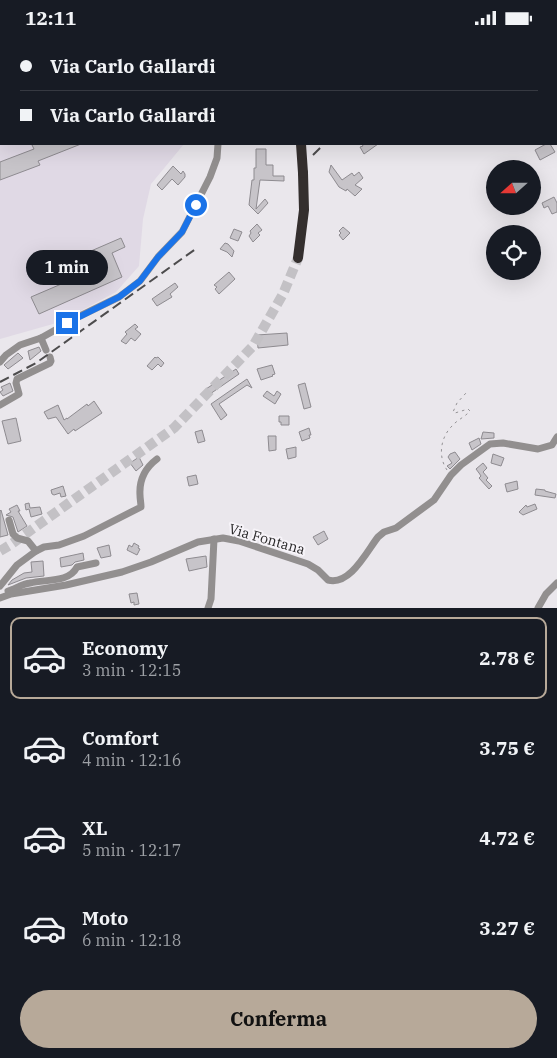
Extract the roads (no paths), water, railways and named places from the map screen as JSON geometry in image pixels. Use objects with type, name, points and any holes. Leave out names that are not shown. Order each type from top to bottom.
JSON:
[{"type":"highway","points":[[298,258],[304,210],[304,173],[301,145]]},
{"type":"street","points":[[0,362],[20,345],[41,338],[85,313],[119,297],[140,281],[158,257],[182,232],[210,177],[217,158],[218,145]]},
{"type":"street","points":[[0,405],[19,394],[16,383],[17,379],[52,361],[41,338]]},
{"type":"street","name":"Via Fontana","points":[[0,598],[11,594],[66,585],[122,572],[162,558],[198,541],[223,538],[239,541],[288,559],[308,564],[318,570],[328,580],[338,581],[351,573],[378,537],[384,532],[396,528],[434,500],[460,465],[490,444],[503,443],[538,449],[552,445],[557,437]]},
{"type":"street","points":[[0,586],[17,565],[36,551],[84,536],[141,507],[140,496],[143,472],[157,459]]},
{"type":"street","points":[[9,520],[13,534],[17,538],[28,541],[36,551]]},
{"type":"street","points":[[208,608],[211,599],[214,539]]},
{"type":"street","points":[[0,593],[28,583],[68,577],[74,573],[77,567],[96,563]]},
{"type":"street","points":[[538,608],[546,594],[557,583]]},
{"type":"tunnel","points":[[0,551],[174,428],[253,346],[283,294],[298,258]]},
{"type":"railway","points":[[313,155],[323,145]]},
{"type":"railway","points":[[0,382],[36,363],[197,248]]}]
